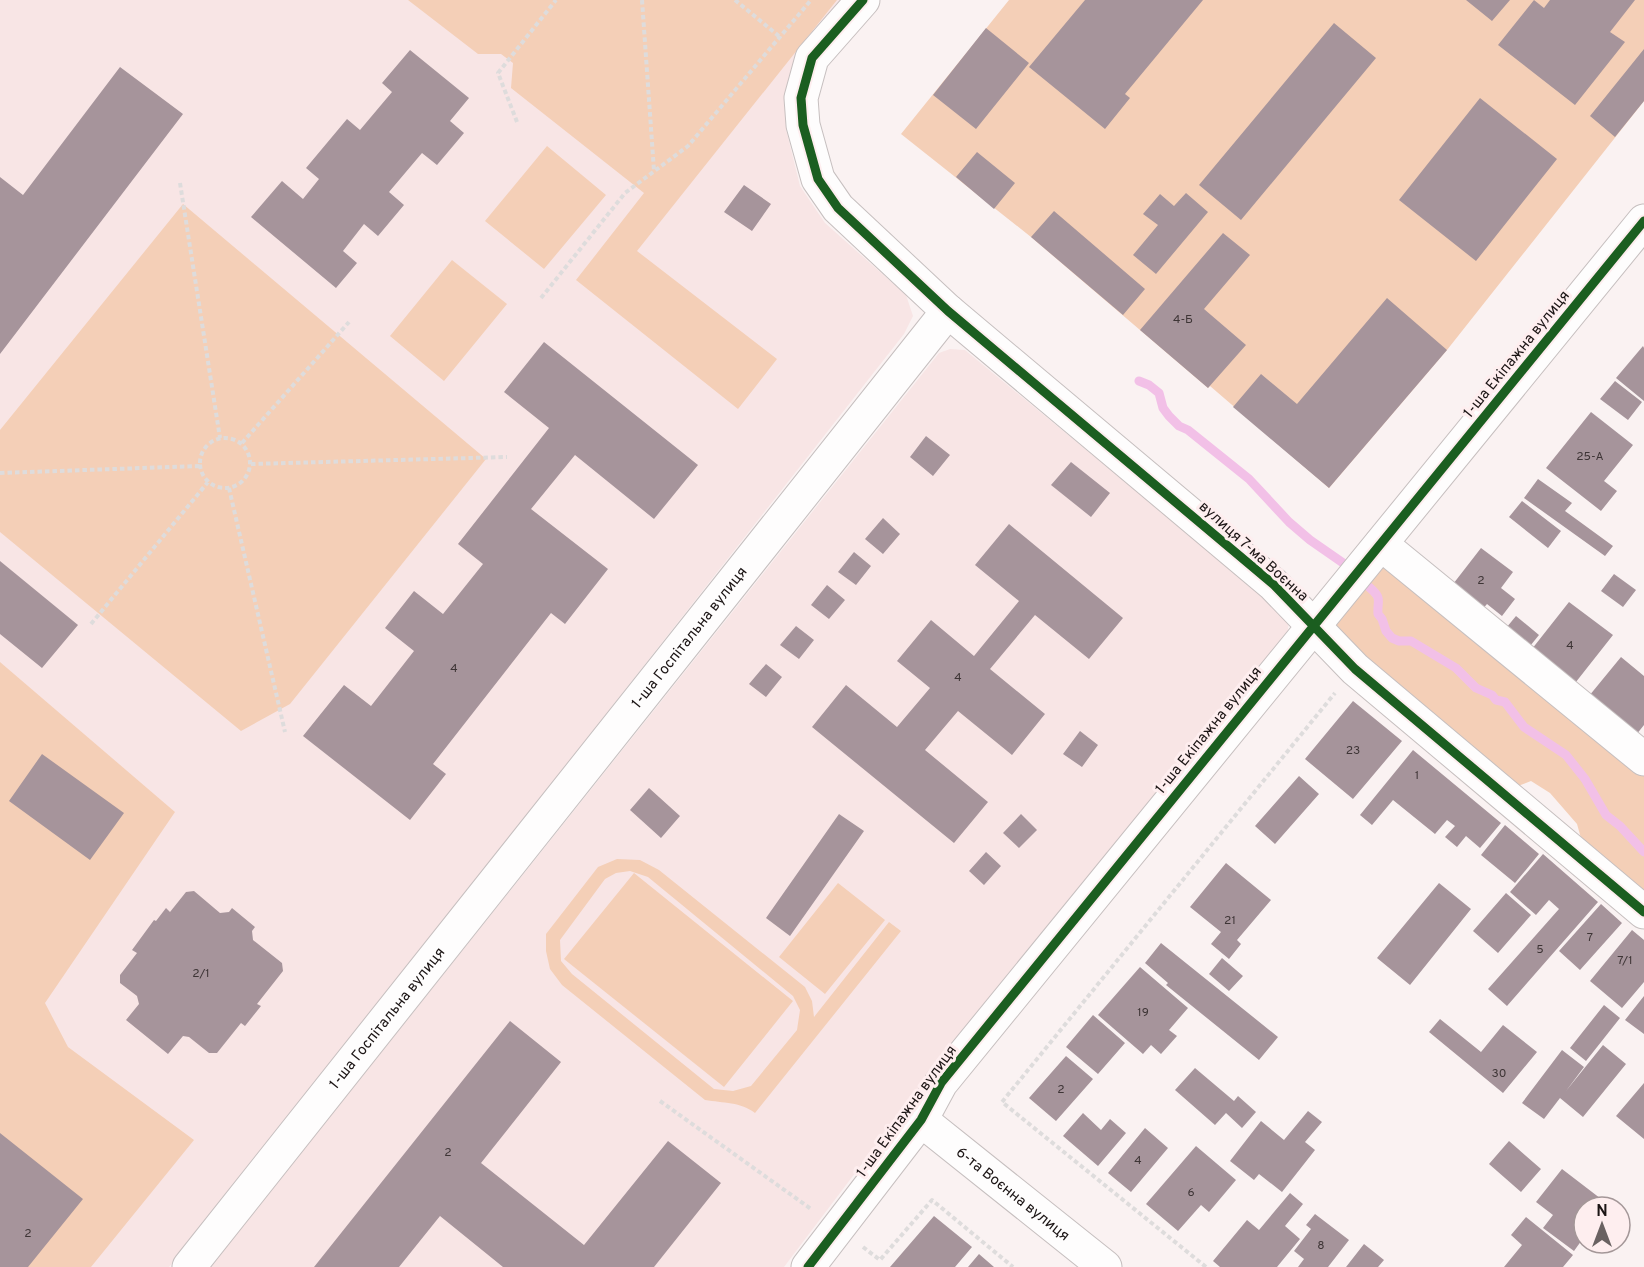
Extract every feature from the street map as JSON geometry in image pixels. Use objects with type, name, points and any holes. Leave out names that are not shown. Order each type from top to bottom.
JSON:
[{"type":"street","points":[[863,0],[812,58],[801,98],[803,125],[818,179],[838,208],[948,311]]},
{"type":"street","name":"1-ша Екіпажна вулиця","points":[[808,1267],[921,1120],[941,1083],[1644,221]]},
{"type":"street","name":"вулиця 7-ма Воєнна","points":[[948,311],[1273,584],[1355,669],[1644,912]]},
{"type":"street","name":"1-ша Госпітальна вулиця","points":[[189,1267],[948,311]]},
{"type":"street","points":[[1381,544],[1644,759]]},
{"type":"street","name":"6-та Воєнна вулиця","points":[[921,1120],[1105,1267]]},
{"type":"path","points":[[517,122],[498,73],[556,0]]},
{"type":"path","points":[[642,0],[654,171]]},
{"type":"path","points":[[735,0],[780,37]]},
{"type":"path","points":[[541,298],[626,193],[688,146],[811,0]]},
{"type":"path","points":[[180,183],[220,438]]},
{"type":"path","points":[[242,443],[349,322]]},
{"type":"path","points":[[220,438],[232,438],[242,443],[249,453],[250,464],[247,475],[240,484],[229,488],[218,487],[208,482],[201,472],[202,450],[210,442],[220,438]]},
{"type":"path","points":[[250,464],[507,457]]},
{"type":"path","points":[[0,473],[200,466]]},
{"type":"path","points":[[91,624],[208,482]]},
{"type":"path","points":[[229,488],[285,732]]},
{"type":"path","points":[[1206,1267],[1002,1102],[1355,669]]},
{"type":"shaded area","points":[[0,0],[846,0],[785,94],[786,129],[800,186],[825,223],[906,295],[913,316],[904,334],[242,1178],[169,1267],[0,1267]]},
{"type":"shaded area","points":[[408,0],[837,0],[637,251],[777,359],[738,409],[576,280],[644,193],[511,88],[513,63],[501,54],[478,54]]},
{"type":"shaded area","points":[[1009,0],[1644,0],[1644,101],[1447,350],[1329,488],[1031,237],[901,134]]},
{"type":"shaded area","points":[[547,146],[606,195],[544,269],[485,221]]},
{"type":"shaded area","points":[[183,204],[486,459],[290,704],[241,731],[0,532],[0,430]]},
{"type":"shaded area","points":[[452,260],[507,304],[444,381],[390,336]]},
{"type":"shaded area","points":[[950,349],[965,350],[1282,611],[1289,622],[1287,635],[933,1070],[784,1267],[210,1267],[939,353]]},
{"type":"shaded area","points":[[1388,566],[1644,766],[1644,906],[1586,856],[1577,824],[1550,793],[1531,781],[1510,789],[1335,630],[1336,618],[1372,571]]},
{"type":"shaded area","points":[[0,662],[175,812],[45,1003],[68,1047],[194,1140],[91,1267],[0,1267]]},
{"type":"shaded area","points":[[617,859],[640,860],[659,870],[805,987],[812,1001],[814,1017],[889,922],[901,931],[755,1113],[738,1105],[705,1100],[562,985],[550,969],[546,951],[546,934],[598,867]],"holes":[[[630,871],[648,877],[793,996],[800,1010],[797,1030],[751,1086],[733,1091],[714,1089],[572,974],[561,961],[560,940],[605,879],[616,873]]]},
{"type":"shaded area","points":[[634,873],[793,1001],[724,1087],[564,959]]},
{"type":"shaded area","points":[[838,883],[885,920],[825,994],[779,957]]},
{"type":"building","points":[[1085,0],[1203,0],[1125,94],[1130,98],[1105,129],[1029,67]]},
{"type":"building","points":[[1466,0],[1510,0],[1492,21]]},
{"type":"building","points":[[1534,0],[1544,8],[1550,0],[1635,0],[1610,32],[1625,42],[1575,105],[1498,45]]},
{"type":"building","points":[[1334,23],[1376,58],[1241,220],[1199,185]]},
{"type":"building","points":[[986,28],[1029,63],[976,129],[933,95]]},
{"type":"building","points":[[1644,49],[1644,101],[1615,137],[1590,116]]},
{"type":"building","points":[[410,50],[469,98],[450,121],[464,133],[437,165],[422,153],[389,192],[404,205],[378,236],[364,224],[343,251],[357,263],[336,288],[251,217],[282,181],[303,199],[319,179],[306,168],[347,119],[360,130],[392,92],[382,83]]},
{"type":"building","points":[[120,67],[183,114],[0,354],[0,177],[23,195]]},
{"type":"building","points":[[1480,98],[1557,159],[1476,261],[1399,200]]},
{"type":"building","points":[[977,152],[1015,183],[994,209],[956,177]]},
{"type":"building","points":[[744,185],[771,204],[752,231],[724,212]]},
{"type":"building","points":[[1186,193],[1208,212],[1156,274],[1133,255],[1158,225],[1143,214],[1160,194],[1174,206]]},
{"type":"building","points":[[1054,211],[1145,289],[1123,315],[1031,237]]},
{"type":"building","points":[[1223,233],[1250,255],[1204,309],[1246,345],[1208,388],[1140,330]]},
{"type":"building","points":[[1387,298],[1447,350],[1329,488],[1233,407],[1261,374],[1297,404]]},
{"type":"building","points":[[544,342],[698,465],[654,519],[575,455],[531,509],[608,569],[565,624],[551,613],[433,764],[446,774],[410,820],[303,736],[344,685],[371,706],[414,651],[385,628],[414,591],[443,614],[483,564],[458,544],[549,428],[504,392]]},
{"type":"building","points":[[1643,346],[1644,348],[1644,401],[1616,378]]},
{"type":"building","points":[[1615,381],[1642,402],[1628,420],[1600,399]]},
{"type":"building","points":[[1591,412],[1633,445],[1604,481],[1617,491],[1601,511],[1546,468]]},
{"type":"building","points":[[926,436],[950,455],[933,476],[910,457]]},
{"type":"building","points":[[1071,462],[1110,493],[1091,517],[1051,485]]},
{"type":"building","points":[[1538,479],[1572,503],[1565,511],[1613,546],[1605,556],[1524,498]]},
{"type":"building","points":[[1522,501],[1561,531],[1548,548],[1509,517]]},
{"type":"building","points":[[883,518],[900,534],[883,554],[865,539]]},
{"type":"building","points":[[1009,524],[1123,618],[1089,659],[1035,615],[990,669],[1045,714],[1012,755],[958,711],[925,750],[988,802],[954,843],[812,727],[846,685],[897,727],[930,688],[897,661],[931,620],[974,656],[1019,601],[975,565]]},
{"type":"building","points":[[1481,548],[1513,572],[1501,588],[1515,599],[1502,616],[1487,604],[1480,612],[1450,588]]},
{"type":"building","points":[[854,552],[871,566],[856,585],[838,572]]},
{"type":"building","points":[[0,561],[78,625],[42,668],[0,634]]},
{"type":"building","points":[[1614,574],[1636,590],[1623,607],[1601,591]]},
{"type":"building","points":[[827,585],[845,600],[829,619],[811,605]]},
{"type":"building","points":[[1569,602],[1613,635],[1572,687],[1528,654]]},
{"type":"building","points":[[1516,616],[1539,635],[1526,651],[1502,633]]},
{"type":"building","points":[[796,626],[814,640],[799,659],[780,645]]},
{"type":"building","points":[[1621,657],[1644,676],[1644,725],[1636,735],[1589,696]]},
{"type":"building","points":[[766,664],[782,677],[766,697],[749,684]]},
{"type":"building","points":[[1353,701],[1402,741],[1353,799],[1305,759]]},
{"type":"building","points":[[1080,731],[1098,745],[1082,767],[1063,754]]},
{"type":"building","points":[[1413,750],[1501,823],[1480,848],[1466,836],[1457,847],[1445,837],[1455,826],[1447,820],[1435,834],[1393,800],[1372,825],[1360,815]]},
{"type":"building","points":[[42,754],[124,813],[90,860],[9,801]]},
{"type":"building","points":[[1299,776],[1319,794],[1275,844],[1255,826]]},
{"type":"building","points":[[649,788],[680,816],[661,838],[630,810]]},
{"type":"building","points":[[839,814],[864,831],[790,936],[766,918]]},
{"type":"building","points":[[1021,814],[1037,830],[1019,848],[1003,833]]},
{"type":"building","points":[[1505,825],[1539,854],[1515,883],[1481,855]]},
{"type":"building","points":[[986,852],[1001,866],[984,885],[969,871]]},
{"type":"building","points":[[1543,854],[1598,902],[1507,1006],[1488,989],[1559,909],[1549,900],[1536,915],[1510,892]]},
{"type":"building","points":[[1226,863],[1271,900],[1237,940],[1241,944],[1229,959],[1211,944],[1221,932],[1190,907]]},
{"type":"building","points":[[1439,883],[1471,909],[1410,985],[1377,958]]},
{"type":"building","points":[[194,891],[220,913],[229,912],[232,908],[255,927],[252,931],[253,940],[282,963],[283,971],[257,1004],[261,1006],[245,1026],[241,1023],[217,1053],[209,1053],[189,1037],[183,1036],[168,1054],[126,1020],[139,1004],[137,996],[120,983],[120,975],[137,953],[132,950],[154,920],[156,921],[166,908],[170,912],[186,892]]},
{"type":"building","points":[[1506,893],[1531,915],[1498,953],[1473,931]]},
{"type":"building","points":[[1601,904],[1622,923],[1580,970],[1559,951]]},
{"type":"building","points":[[1632,930],[1644,940],[1644,982],[1622,1008],[1590,981]]},
{"type":"building","points":[[1161,943],[1278,1037],[1259,1060],[1166,985],[1168,983],[1145,963]]},
{"type":"building","points":[[1222,958],[1243,976],[1229,991],[1209,974]]},
{"type":"building","points":[[1140,967],[1188,1008],[1169,1030],[1177,1036],[1161,1054],[1151,1045],[1143,1054],[1098,1015]]},
{"type":"building","points":[[1644,996],[1644,1034],[1625,1020]]},
{"type":"building","points":[[1604,1005],[1620,1018],[1586,1061],[1570,1048]]},
{"type":"building","points":[[1093,1015],[1125,1043],[1098,1074],[1066,1047]]},
{"type":"building","points":[[1440,1019],[1481,1052],[1503,1025],[1537,1052],[1503,1093],[1429,1032]]},
{"type":"building","points":[[510,1021],[561,1062],[481,1163],[584,1245],[668,1141],[721,1183],[654,1267],[503,1267],[440,1216],[399,1267],[314,1267]]},
{"type":"building","points":[[1603,1045],[1626,1064],[1583,1117],[1560,1098],[1544,1119],[1522,1103],[1562,1050],[1584,1067],[1566,1091]]},
{"type":"building","points":[[1066,1056],[1093,1079],[1056,1121],[1029,1098]]},
{"type":"building","points":[[1195,1068],[1234,1101],[1238,1096],[1256,1112],[1242,1128],[1226,1113],[1215,1125],[1175,1090]]},
{"type":"building","points":[[1644,1083],[1644,1139],[1616,1116]]},
{"type":"building","points":[[1308,1111],[1322,1122],[1305,1142],[1315,1150],[1282,1192],[1259,1174],[1254,1180],[1230,1161],[1261,1121],[1284,1140]]},
{"type":"building","points":[[1083,1113],[1101,1130],[1110,1119],[1126,1133],[1098,1166],[1063,1136]]},
{"type":"building","points":[[1145,1128],[1168,1148],[1131,1192],[1108,1173]]},
{"type":"building","points":[[0,1133],[83,1199],[28,1267],[0,1267]]},
{"type":"building","points":[[1509,1141],[1541,1169],[1521,1192],[1489,1164]]},
{"type":"building","points":[[1196,1146],[1236,1180],[1209,1212],[1201,1205],[1178,1231],[1146,1204]]},
{"type":"building","points":[[1562,1169],[1596,1195],[1572,1195],[1572,1250],[1543,1228],[1553,1215],[1536,1202]]},
{"type":"building","points":[[1290,1193],[1303,1204],[1285,1226],[1300,1239],[1277,1267],[1220,1267],[1213,1261],[1247,1220],[1259,1230]]},
{"type":"building","points":[[1315,1214],[1349,1240],[1328,1267],[1298,1267],[1304,1259],[1294,1251],[1311,1229],[1306,1225]]},
{"type":"building","points":[[934,1216],[972,1247],[955,1267],[890,1267]]},
{"type":"building","points":[[1526,1217],[1573,1255],[1563,1267],[1504,1267],[1522,1245],[1511,1235]]},
{"type":"building","points":[[1364,1244],[1384,1260],[1378,1267],[1346,1267]]},
{"type":"building","points":[[979,1254],[994,1267],[968,1267]]},
{"type":"waterway","points":[[1139,381],[1159,393],[1163,408],[1179,426],[1188,430],[1249,479],[1289,522],[1346,565]]},
{"type":"waterway","points":[[1369,587],[1378,597],[1378,614],[1392,638],[1399,641],[1411,641],[1456,668],[1476,688],[1492,695],[1496,700],[1505,702],[1524,727],[1566,755],[1585,779],[1606,815],[1620,826],[1644,852]]},
{"type":"cycle path","points":[[863,0],[812,58],[801,98],[803,125],[818,179],[838,208],[948,311],[1273,584],[1355,669],[1644,912]]},
{"type":"cycle path","points":[[808,1267],[921,1120],[941,1083],[1644,221]]}]
